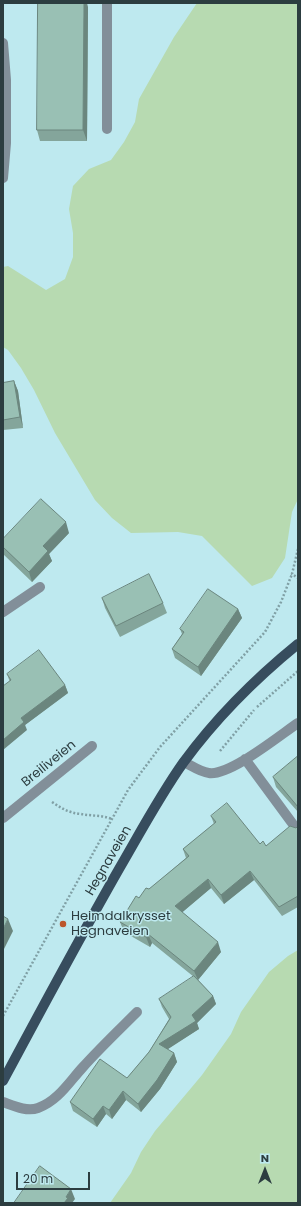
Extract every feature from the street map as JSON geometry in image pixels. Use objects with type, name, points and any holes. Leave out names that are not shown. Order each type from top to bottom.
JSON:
[{"type":"main road","name":"Hegnaveien","points":[[3,1081],[79,939],[162,793],[184,762],[240,696],[266,670],[298,644]]},
{"type":"street","points":[[107,3],[107,129]]},
{"type":"street","points":[[3,43],[6,80],[3,178]]},
{"type":"street","points":[[3,612],[40,587]]},
{"type":"street","points":[[184,762],[203,772],[211,774],[223,772],[298,723]]},
{"type":"street","name":"Breiliveien","points":[[3,818],[92,746]]},
{"type":"street","points":[[245,759],[298,831]]},
{"type":"street","points":[[3,1102],[18,1108],[37,1109],[47,1104],[60,1094],[82,1068],[137,1012]]},
{"type":"path","points":[[298,550],[292,574],[298,578]]},
{"type":"path","points":[[203,772],[255,709],[298,671]]},
{"type":"path","points":[[39,789],[47,799],[64,810],[112,819]]},
{"type":"green space","points":[[197,3],[298,3],[298,499],[292,512],[285,558],[272,578],[252,586],[202,536],[178,532],[131,533],[112,518],[95,500],[55,433],[34,390],[21,368],[8,350],[3,347],[3,267],[8,266],[46,290],[65,279],[73,257],[73,233],[69,209],[73,186],[89,169],[111,160],[124,142],[135,122],[139,99],[174,37]]},
{"type":"green space","points":[[298,950],[298,1203],[110,1203],[131,1173],[141,1152],[155,1131],[202,1075],[231,1034],[241,1012],[269,972],[288,956]]},
{"type":"building","points":[[38,3],[84,3],[83,130],[37,130]]},
{"type":"building","points":[[14,381],[20,417],[3,420],[3,383]]},
{"type":"building","points":[[41,499],[66,522],[43,546],[48,551],[29,572],[3,547],[3,539]]},
{"type":"building","points":[[149,574],[163,603],[116,626],[102,598]]},
{"type":"building","points":[[208,589],[238,609],[198,667],[172,649],[184,632],[180,629]]},
{"type":"building","points":[[39,650],[65,685],[21,718],[24,722],[3,740],[3,686],[11,680],[7,674]]},
{"type":"building","points":[[298,756],[298,807],[273,777]]},
{"type":"building","points":[[227,803],[260,844],[263,841],[266,846],[290,826],[296,828],[298,826],[298,896],[279,907],[250,871],[221,895],[208,879],[175,906],[218,942],[194,971],[148,934],[146,937],[120,922],[136,896],[139,898],[146,888],[149,889],[189,856],[183,849],[216,822],[211,816]]},
{"type":"building","points":[[3,916],[8,919],[3,929]]},
{"type":"building","points":[[194,976],[213,996],[192,1015],[196,1021],[159,1044],[174,1053],[157,1080],[138,1104],[123,1091],[109,1110],[103,1106],[93,1119],[70,1102],[100,1059],[127,1078],[149,1052],[171,1017],[159,999]]},
{"type":"building","points":[[40,1166],[71,1189],[66,1197],[68,1198],[64,1203],[14,1203]]},
{"type":"place","name":"Heimdalkrysset Hegnaveien","points":[[63,924]]}]
